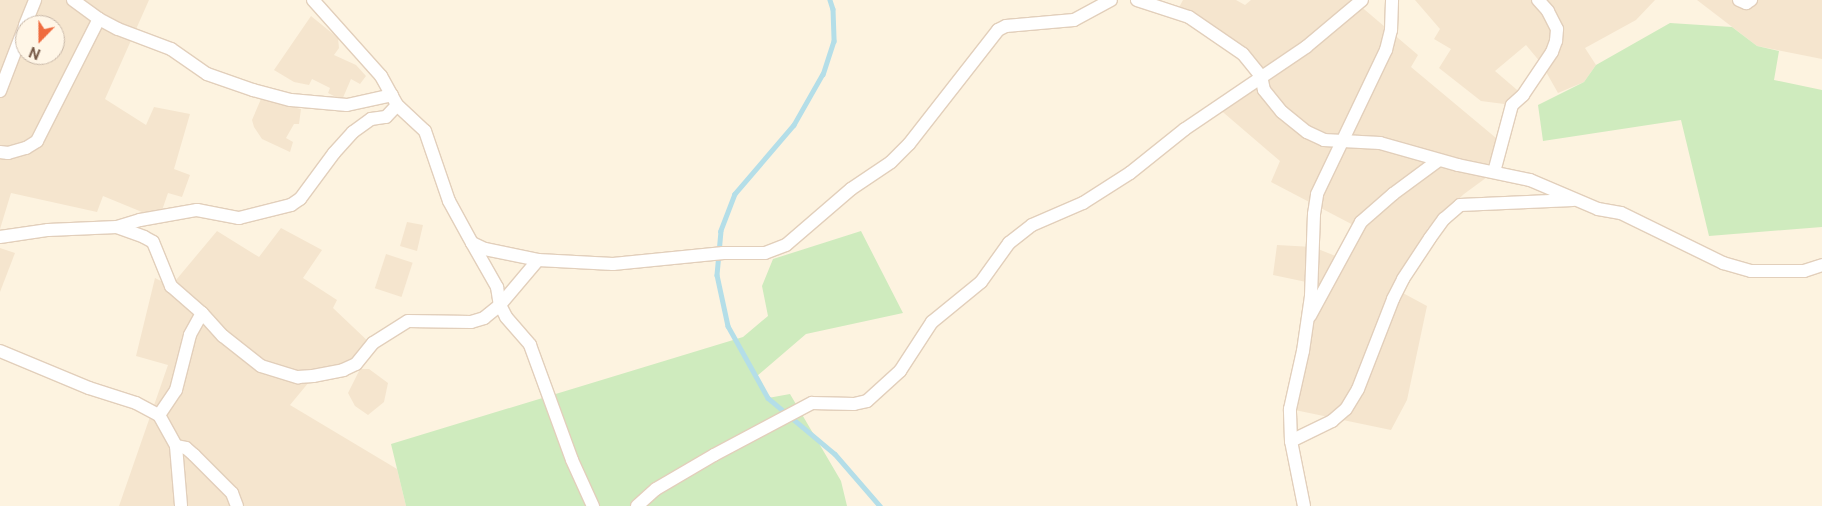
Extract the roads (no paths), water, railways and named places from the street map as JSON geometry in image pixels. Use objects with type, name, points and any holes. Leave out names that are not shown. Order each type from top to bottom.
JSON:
[{"type":"street","points":[[29,15],[35,0]]},
{"type":"street","points":[[73,0],[99,19],[118,29],[171,49],[207,74],[253,90],[291,100],[347,106],[395,100]]},
{"type":"street","points":[[313,0],[382,76],[395,100],[425,131],[449,201],[497,287],[500,305],[516,331],[530,345],[572,460],[594,506]]},
{"type":"street","points":[[472,243],[485,249],[538,260],[639,263],[723,253],[765,253],[776,250],[786,245],[850,189],[891,162],[909,144],[998,30],[1006,26],[1074,20],[1111,0]]},
{"type":"street","points":[[1137,0],[1189,17],[1243,54],[1261,76],[1264,90],[1282,112],[1307,132],[1324,140],[1380,143],[1440,160],[1530,180],[1598,209],[1621,213],[1723,263],[1751,271],[1804,271],[1822,265]]},
{"type":"street","points":[[637,506],[656,489],[714,455],[812,404],[854,404],[867,401],[900,371],[932,322],[981,282],[1010,243],[1032,225],[1083,203],[1130,173],[1185,129],[1306,47],[1362,0]]},
{"type":"street","points":[[1304,506],[1291,441],[1290,409],[1311,296],[1314,214],[1318,194],[1386,50],[1391,30],[1392,0]]},
{"type":"street","points":[[1494,172],[1512,105],[1523,95],[1552,52],[1556,41],[1557,29],[1548,11],[1538,0]]},
{"type":"street","points":[[1739,0],[1746,3],[1751,0]]},
{"type":"street","points":[[0,152],[8,153],[26,148],[37,141],[99,19]]},
{"type":"street","points":[[0,91],[15,52]]},
{"type":"street","points":[[0,237],[48,230],[73,231],[118,227],[140,220],[197,210],[239,218],[290,205],[300,199],[334,153],[353,132],[371,119],[386,117],[395,100]]},
{"type":"street","points":[[1308,320],[1329,285],[1361,222],[1392,194],[1440,160]]},
{"type":"street","points":[[1291,441],[1332,422],[1346,409],[1358,390],[1393,299],[1403,279],[1434,232],[1460,205],[1578,200]]},
{"type":"street","points":[[118,227],[153,242],[171,286],[202,313],[223,336],[260,366],[298,377],[343,370],[356,364],[373,343],[408,321],[471,322],[484,318],[500,305],[538,260]]},
{"type":"street","points":[[159,415],[176,390],[190,335],[202,313]]},
{"type":"street","points":[[0,351],[89,388],[136,403],[159,415],[176,446],[181,506]]},
{"type":"street","points":[[176,446],[186,448],[194,455],[232,493],[238,506]]},
{"type":"waterway","points":[[830,0],[833,9],[834,41],[823,74],[794,125],[735,194],[721,231],[717,275],[728,326],[768,398],[835,454],[880,506]]}]
